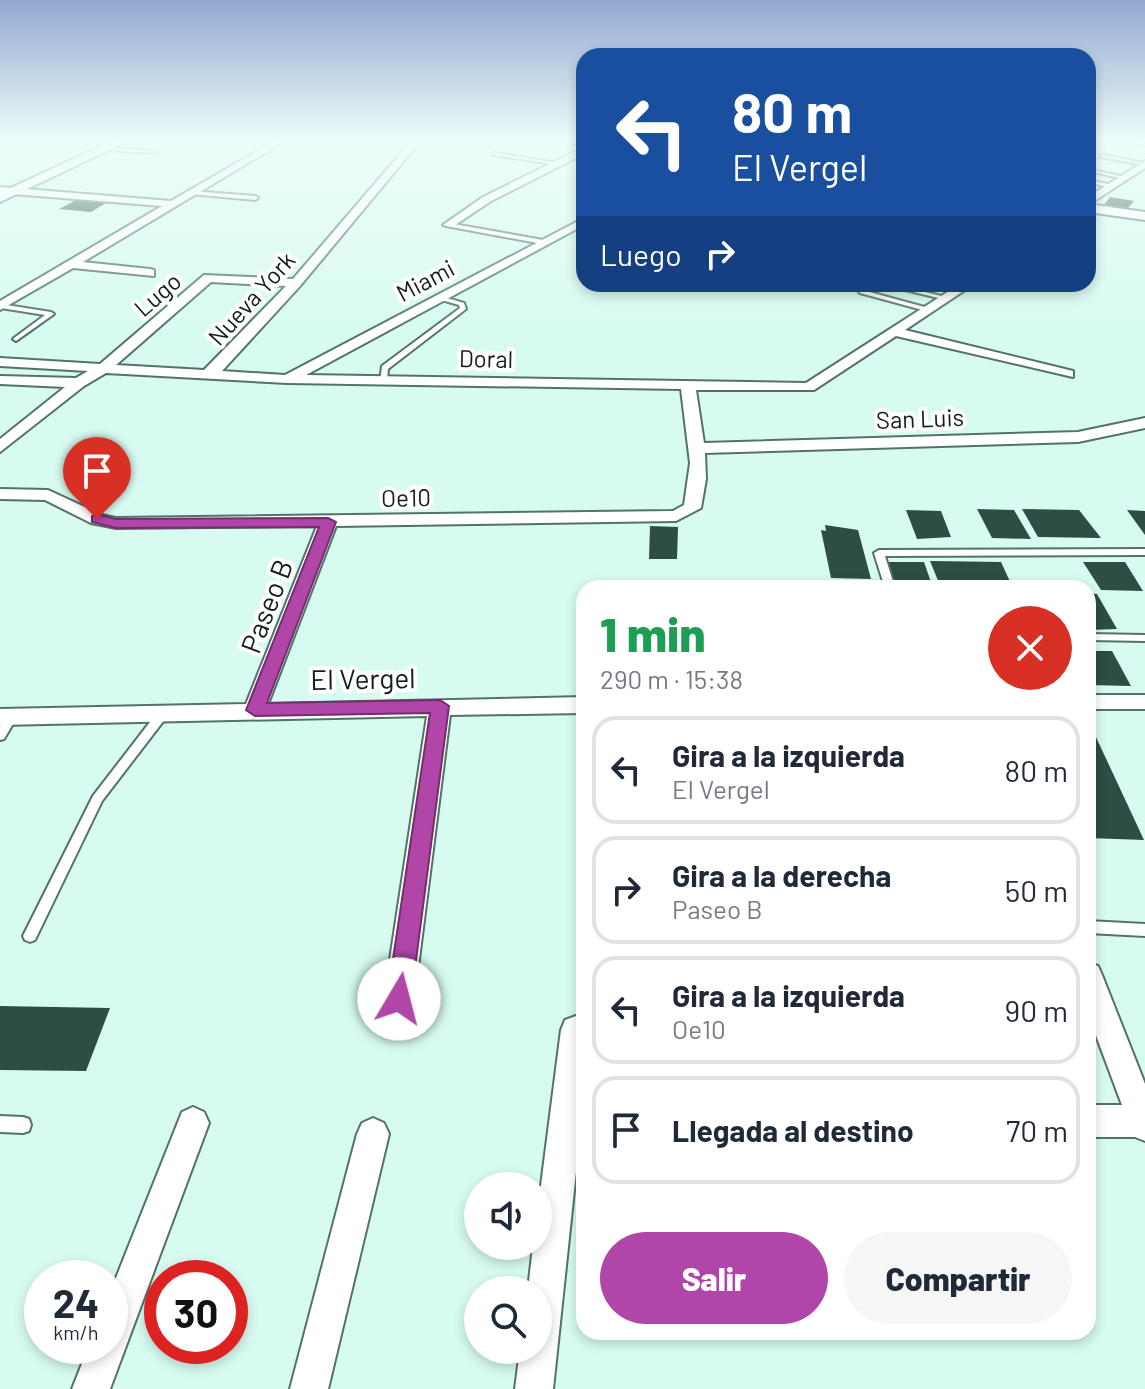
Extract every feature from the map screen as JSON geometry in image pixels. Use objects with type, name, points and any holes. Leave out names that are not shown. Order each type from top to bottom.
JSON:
[{"type":"street","points":[[0,306],[171,204]]},
{"type":"street","name":"Nueva York","points":[[208,374],[296,283],[363,204]]},
{"type":"street","points":[[448,225],[480,204]]},
{"type":"street","points":[[1096,207],[1145,216]]},
{"type":"street","name":"Miami","points":[[287,379],[576,225]]},
{"type":"street","points":[[561,233],[576,236]]},
{"type":"street","points":[[69,264],[150,273]]},
{"type":"street","name":"Lugo","points":[[104,368],[208,278],[296,283]]},
{"type":"street","name":"Doral","points":[[0,362],[287,379],[809,387],[956,292]]},
{"type":"street","points":[[895,332],[1068,374]]},
{"type":"street","points":[[0,447],[79,383],[104,368]]},
{"type":"street","points":[[0,380],[79,383]]},
{"type":"street","name":"Oe10","points":[[0,494],[48,495],[97,519],[116,523],[676,516],[692,508],[697,496],[696,448],[688,384]]},
{"type":"street","name":"San Luis","points":[[696,448],[1078,437],[1145,423]]},
{"type":"street","name":"Paseo B","points":[[255,710],[328,522]]},
{"type":"street","points":[[1096,702],[1145,702]]},
{"type":"street","name":"El Vergel","points":[[4,723],[164,712],[576,705]]},
{"type":"street","points":[[399,999],[440,706]]},
{"type":"street","points":[[1096,996],[1144,1123],[1096,1121]]},
{"type":"street","points":[[534,1389],[576,1030]]},
{"type":"street","points":[[128,1293],[193,1123]]},
{"type":"street","points":[[309,1389],[373,1134]]},
{"type":"street","points":[[91,1389],[101,1364]]},
{"type":"lane","points":[[448,225],[543,242]]},
{"type":"lane","points":[[862,292],[930,310]]},
{"type":"lane","points":[[920,292],[947,298]]},
{"type":"lane","points":[[383,380],[385,368],[463,309],[462,304],[440,298]]},
{"type":"lane","points":[[0,306],[51,314],[16,339]]},
{"type":"lane","points":[[887,580],[879,553],[1145,552]]},
{"type":"lane","points":[[1096,637],[1145,638]]},
{"type":"lane","points":[[30,936],[97,799],[164,712]]},
{"type":"lane","points":[[1096,927],[1145,930]]},
{"type":"lane","points":[[0,1124],[23,1125]]},
{"type":"building","points":[[69,204],[105,204],[91,212],[59,209]]},
{"type":"building","points":[[1105,204],[1132,204],[1127,209]]},
{"type":"building","points":[[977,509],[1014,510],[1031,539],[992,538]]},
{"type":"building","points":[[1022,509],[1079,510],[1101,538],[1038,537]]},
{"type":"building","points":[[906,510],[941,511],[951,537],[917,539]]},
{"type":"building","points":[[1127,510],[1145,511],[1145,535]]},
{"type":"building","points":[[825,525],[858,530],[871,579],[831,578],[821,530],[826,531]]},
{"type":"building","points":[[650,526],[678,527],[677,559],[649,559]]},
{"type":"building","points":[[930,561],[1001,562],[1009,580],[938,580]]},
{"type":"building","points":[[888,562],[924,562],[930,580],[893,580]]},
{"type":"building","points":[[1083,562],[1125,562],[1143,591],[1101,590]]},
{"type":"building","points":[[1096,594],[1097,594],[1117,629],[1096,630]]},
{"type":"building","points":[[1096,651],[1112,651],[1131,686],[1096,685]]},
{"type":"building","points":[[1096,737],[1144,840],[1096,838]]},
{"type":"building","points":[[0,1006],[110,1008],[86,1071],[0,1070]]},
{"type":"route","points":[[97,519],[116,523],[328,522],[255,710],[440,706],[399,999]]}]
